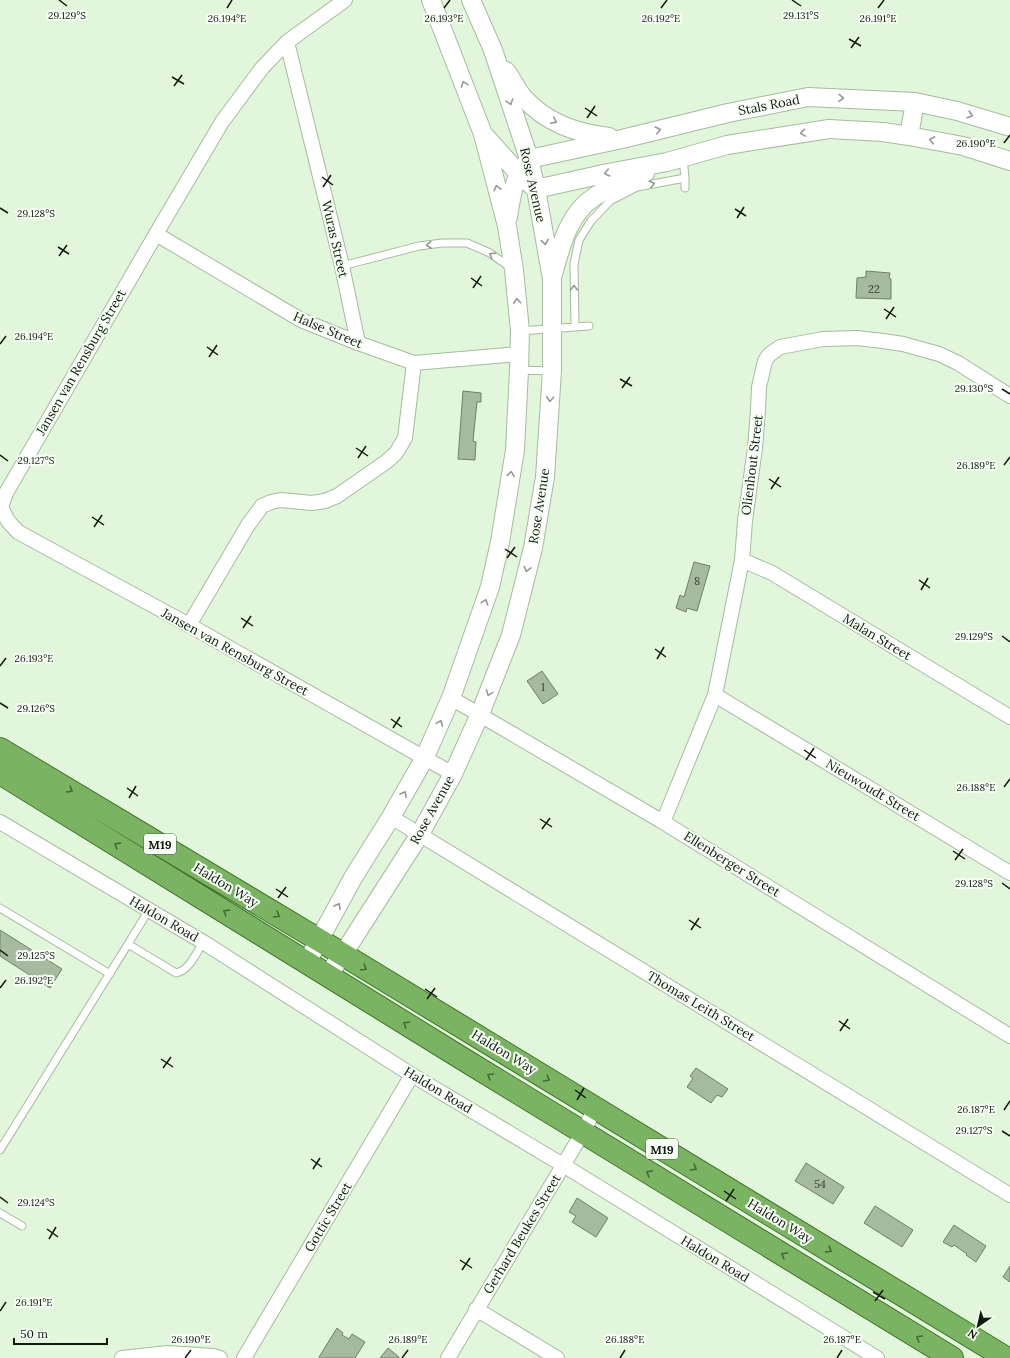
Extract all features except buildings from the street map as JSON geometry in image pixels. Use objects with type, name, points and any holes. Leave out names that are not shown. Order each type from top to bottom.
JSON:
[{"type":"highway","name":"Haldon Way","points":[[0,749],[39,785],[150,865],[952,1358]]},
{"type":"highway","name":"Haldon Way","points":[[0,773],[39,785],[162,846],[1006,1358]]},
{"type":"highway","points":[[150,865],[162,846]]},
{"type":"highway","points":[[436,1042],[450,1020]]},
{"type":"highway","points":[[748,1233],[764,1211]]},
{"type":"highway","points":[[876,1312],[890,1287]]},
{"type":"street","name":"Jansen van Rensburg Street","points":[[345,0],[287,42],[262,68],[222,122],[6,493],[2,507],[8,521],[18,532],[453,774]]},
{"type":"street","points":[[307,962],[354,876],[391,817],[424,759],[451,698],[490,587],[500,542],[514,450],[520,331],[514,270],[507,226],[483,134],[431,0]]},
{"type":"street","name":"Rose Avenue","points":[[328,975],[343,955],[420,834],[453,774],[480,714],[511,635],[533,548],[545,477],[552,371],[552,279],[536,189],[524,166],[493,50],[471,0]]},
{"type":"street","name":"Wuras Street","points":[[287,42],[342,266],[358,343]]},
{"type":"street","points":[[493,50],[523,97],[547,118],[564,126],[588,134],[622,139]]},
{"type":"street","name":"Stals Road","points":[[524,166],[622,139],[728,113],[808,97],[914,102],[957,110],[1010,127]]},
{"type":"street","points":[[910,136],[914,102]]},
{"type":"street","points":[[536,189],[675,160],[727,145],[829,129],[883,132],[910,136],[962,146],[1010,161]]},
{"type":"street","points":[[483,134],[524,166],[512,193],[507,226]]},
{"type":"street","points":[[552,279],[566,232],[578,211],[595,196],[675,160]]},
{"type":"street","name":"Halse Street","points":[[156,234],[301,320],[358,343],[414,363],[519,362]]},
{"type":"street","name":"Olienhout Street","points":[[663,822],[715,695],[742,560],[745,521],[755,448],[759,388],[761,374],[765,361],[769,355],[780,348],[822,339],[857,338],[903,344],[939,354],[958,363],[1010,396]]},
{"type":"street","points":[[189,626],[248,525],[262,506],[270,502],[281,500],[312,503],[325,501],[343,492],[396,453],[405,438],[414,363]]},
{"type":"street","name":"Malan Street","points":[[742,560],[772,573],[1010,717]]},
{"type":"street","name":"Nieuwoudt Street","points":[[715,695],[1010,873]]},
{"type":"street","name":"Ellenberger Street","points":[[451,698],[663,822],[1010,1036]]},
{"type":"street","name":"Thomas Leith Street","points":[[391,817],[1010,1196]]},
{"type":"street","name":"Haldon Road","points":[[0,822],[203,942],[412,1075],[564,1165],[877,1358]]},
{"type":"street","name":"Gottic Street","points":[[244,1358],[412,1075]]},
{"type":"street","name":"Gerhard Beukes Street","points":[[448,1358],[476,1309],[564,1165],[595,1108]]},
{"type":"street","points":[[476,1309],[557,1358]]},
{"type":"street","points":[[122,1358],[168,1353],[213,1356],[220,1358]]},
{"type":"lane","points":[[675,160],[685,178],[685,188]]},
{"type":"lane","points":[[575,327],[574,264],[579,240],[591,221],[610,201],[637,187],[685,178]]},
{"type":"lane","points":[[342,266],[419,246],[442,243],[467,243],[490,253],[514,270]]},
{"type":"lane","points":[[520,331],[589,326]]},
{"type":"lane","points":[[519,362],[552,371]]},
{"type":"lane","points":[[0,908],[110,974]]},
{"type":"lane","points":[[0,1150],[149,910]]},
{"type":"lane","points":[[128,944],[176,972],[182,972],[203,942]]},
{"type":"lane","points":[[0,1213],[22,1226]]}]
